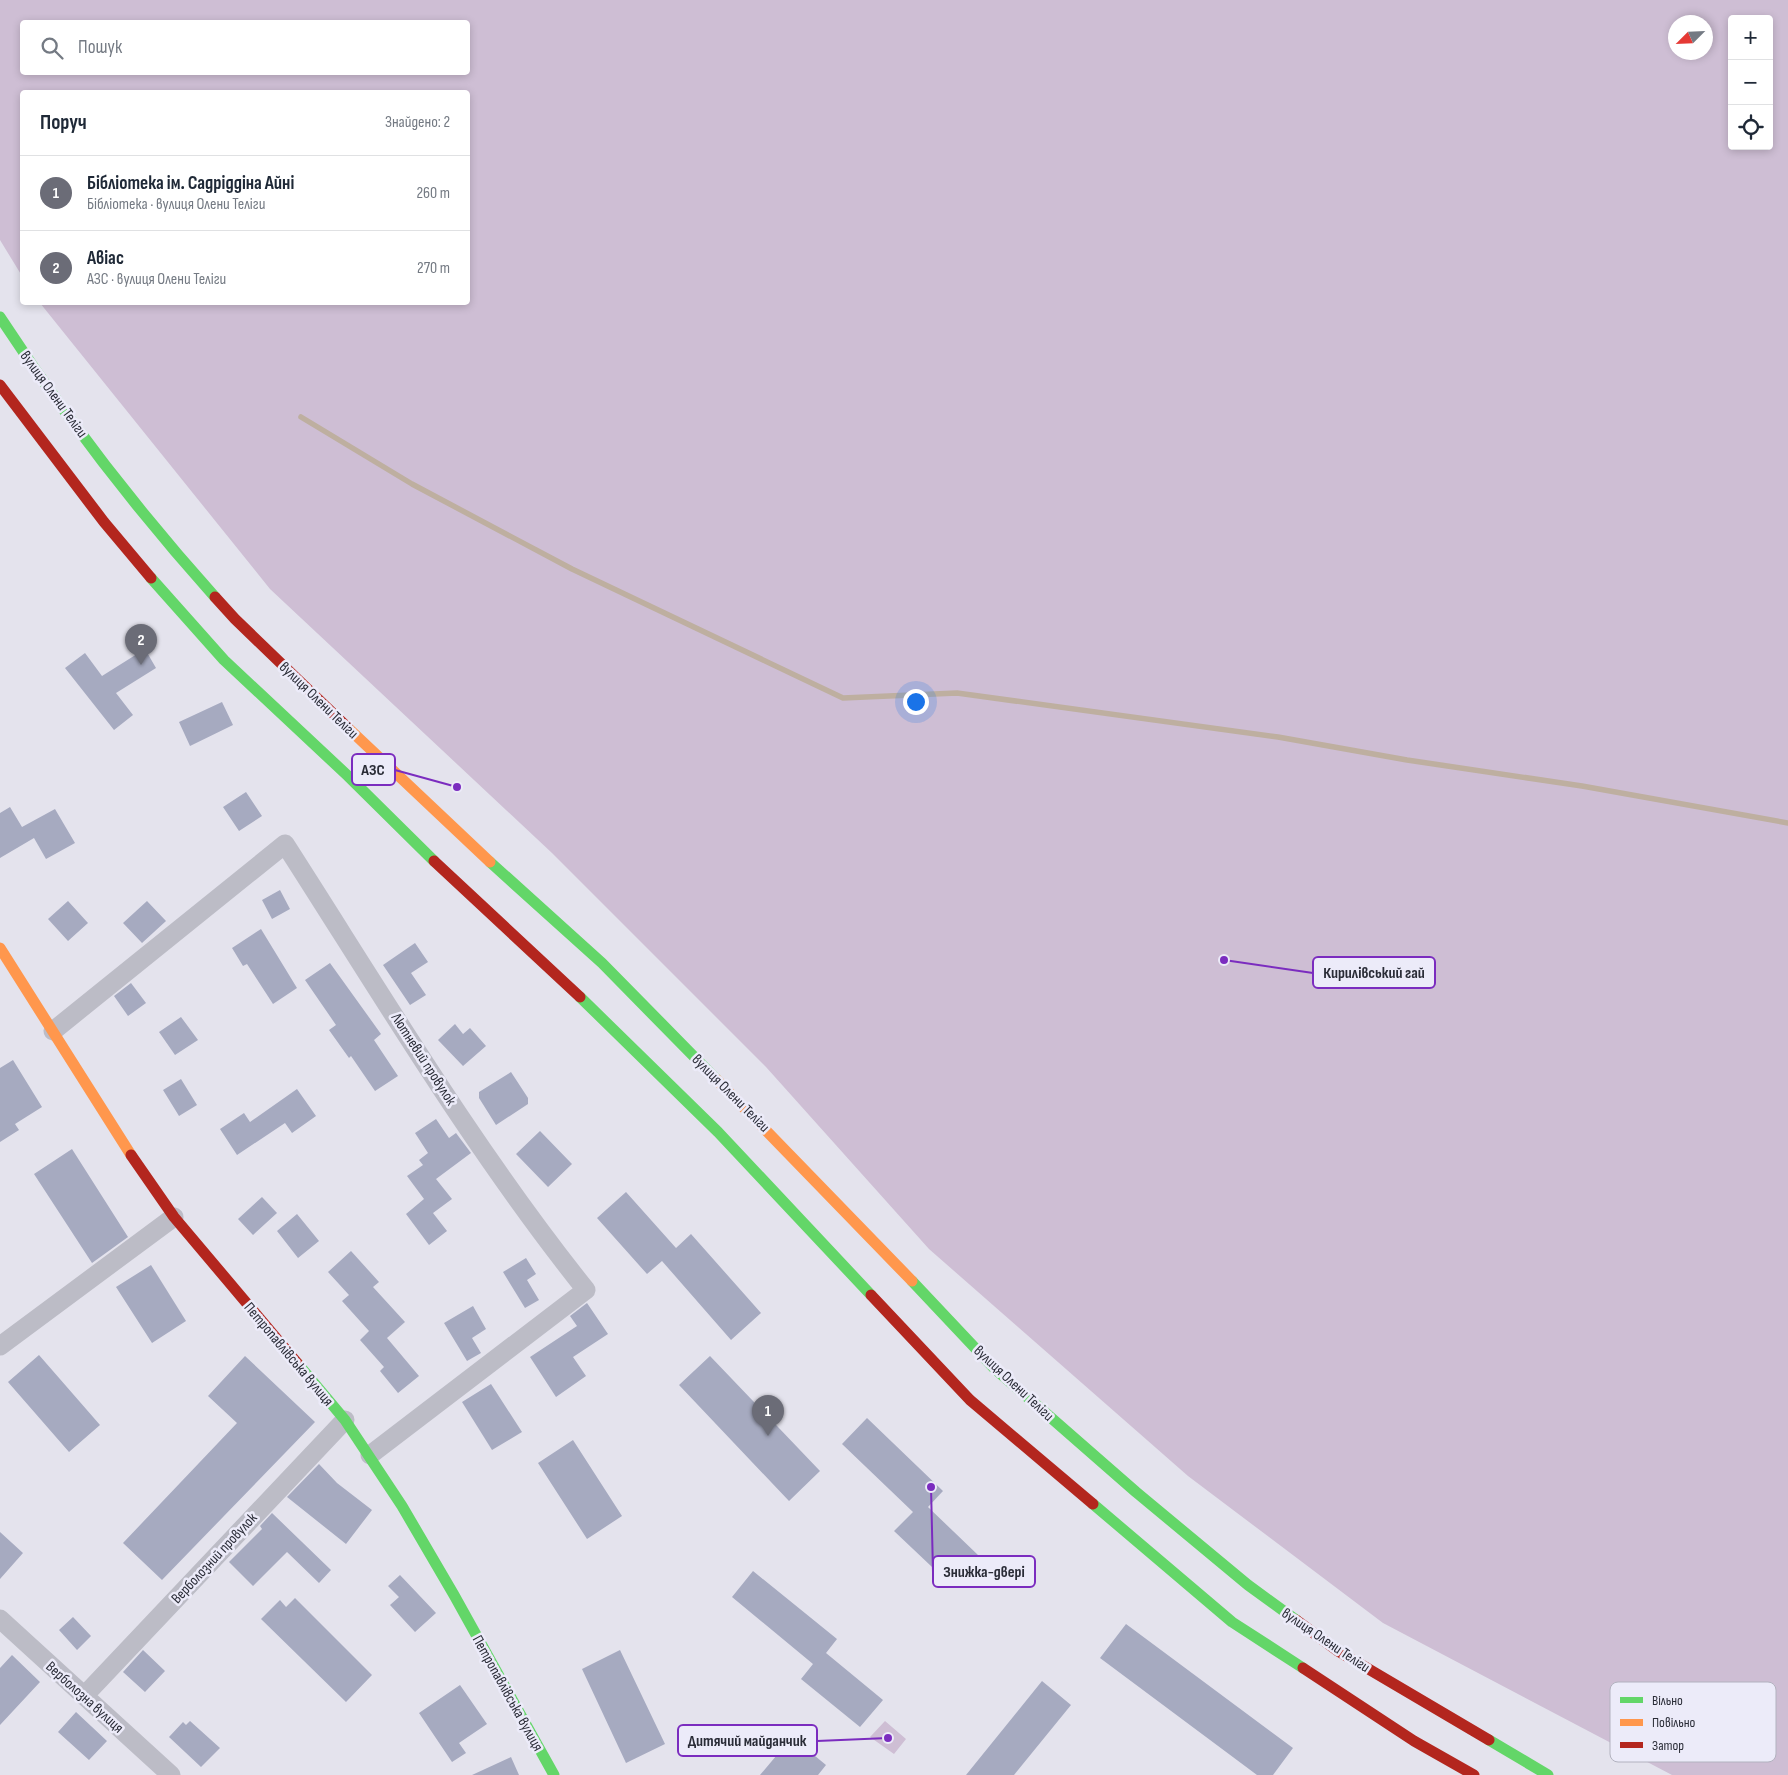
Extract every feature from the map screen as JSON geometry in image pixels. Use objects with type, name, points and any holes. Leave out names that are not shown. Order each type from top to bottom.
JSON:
[{"type":"main road","name":"вулиця Олени Теліги","points":[[0,317],[24,354],[122,486],[174,551],[235,619],[433,811],[602,963],[868,1234],[993,1367],[1136,1492],[1278,1607],[1338,1651],[1548,1775]]},
{"type":"main road","points":[[0,385],[104,522],[189,624],[218,654],[348,776],[464,891],[576,993],[718,1132],[970,1400],[1232,1622],[1414,1741],[1474,1775]]},
{"type":"main road","name":"Петропавлівська вулиця","points":[[0,948],[6,970],[52,1031],[111,1126],[174,1217],[345,1420],[370,1455],[427,1548],[554,1775]]},
{"type":"street","name":"Лютневий провулок","points":[[52,1031],[285,844],[477,1142],[540,1232],[586,1290],[370,1455]]},
{"type":"street","points":[[0,1346],[174,1217]]},
{"type":"street","name":"Верболозний провулок","points":[[84,1696],[345,1420]]},
{"type":"street","name":"Верболозна вулиця","points":[[0,1619],[171,1775]]},
{"type":"shaded area","points":[[0,0],[1788,0],[1788,1775],[1672,1775],[1647,1762],[1776,1762],[1776,1682],[1610,1682],[1610,1742],[1383,1623],[1188,1476],[929,1249],[766,1067],[552,853],[270,589],[42,305],[470,305],[470,90],[20,90],[20,273],[0,240]]},
{"type":"shaded area","points":[[885,1721],[906,1739],[894,1754],[870,1737]]},
{"type":"building","points":[[145,649],[156,668],[116,693],[133,715],[114,730],[65,668],[85,653],[102,676]]},
{"type":"building","points":[[222,702],[233,725],[190,746],[179,722]]},
{"type":"building","points":[[246,792],[262,816],[239,831],[223,807]]},
{"type":"building","points":[[10,807],[22,827],[55,809],[75,843],[46,859],[34,838],[0,858],[0,813]]},
{"type":"building","points":[[280,890],[290,909],[272,919],[262,900]]},
{"type":"building","points":[[68,901],[88,923],[68,941],[48,919]]},
{"type":"building","points":[[147,901],[166,921],[142,943],[123,923]]},
{"type":"building","points":[[261,929],[297,988],[273,1004],[247,964],[243,966],[232,948]]},
{"type":"building","points":[[415,943],[428,962],[411,973],[426,995],[410,1005],[383,965]]},
{"type":"building","points":[[330,963],[381,1034],[374,1040],[398,1076],[375,1091],[351,1056],[349,1058],[329,1030],[336,1025],[305,980]]},
{"type":"building","points":[[131,983],[146,1003],[128,1016],[114,996]]},
{"type":"building","points":[[181,1017],[198,1040],[175,1055],[159,1032]]},
{"type":"building","points":[[455,1024],[463,1034],[470,1028],[486,1046],[463,1066],[438,1040]]},
{"type":"building","points":[[13,1060],[42,1107],[15,1124],[19,1130],[0,1142],[0,1068]]},
{"type":"building","points":[[511,1072],[528,1098],[528,1104],[496,1125],[479,1098],[479,1092]]},
{"type":"building","points":[[181,1079],[197,1105],[179,1116],[163,1090]]},
{"type":"building","points":[[297,1089],[316,1116],[292,1133],[285,1123],[237,1155],[220,1129],[244,1113],[250,1122]]},
{"type":"building","points":[[436,1119],[449,1138],[456,1133],[471,1153],[436,1179],[452,1199],[433,1213],[447,1231],[429,1245],[406,1214],[424,1199],[407,1176],[423,1165],[419,1160],[428,1153],[415,1133]]},
{"type":"building","points":[[540,1131],[572,1164],[548,1187],[516,1154]]},
{"type":"building","points":[[72,1149],[128,1237],[92,1263],[34,1174]]},
{"type":"building","points":[[626,1192],[676,1248],[691,1234],[761,1313],[731,1340],[662,1261],[647,1274],[597,1218]]},
{"type":"building","points":[[262,1197],[277,1213],[253,1235],[238,1219]]},
{"type":"building","points":[[297,1214],[319,1241],[298,1258],[277,1231]]},
{"type":"building","points":[[351,1251],[379,1282],[373,1287],[405,1322],[387,1338],[419,1376],[398,1393],[380,1371],[384,1367],[360,1340],[369,1331],[342,1301],[349,1295],[328,1272]]},
{"type":"building","points":[[526,1258],[536,1274],[527,1280],[539,1300],[525,1308],[503,1272]]},
{"type":"building","points":[[151,1265],[186,1321],[152,1343],[116,1287]]},
{"type":"building","points":[[587,1303],[608,1334],[573,1357],[586,1376],[556,1397],[530,1357],[577,1326],[570,1316]]},
{"type":"building","points":[[473,1306],[486,1329],[472,1338],[481,1353],[467,1361],[444,1323]]},
{"type":"building","points":[[39,1355],[100,1425],[69,1452],[8,1382]]},
{"type":"building","points":[[245,1356],[315,1422],[162,1580],[123,1543],[237,1423],[208,1396]]},
{"type":"building","points":[[710,1356],[820,1471],[789,1501],[679,1385]]},
{"type":"building","points":[[491,1384],[522,1432],[492,1450],[462,1402]]},
{"type":"building","points":[[867,1418],[943,1491],[928,1507],[978,1555],[950,1584],[894,1531],[913,1512],[842,1444]]},
{"type":"building","points":[[573,1440],[622,1516],[587,1539],[538,1463]]},
{"type":"building","points":[[319,1464],[337,1483],[372,1510],[346,1544],[287,1497]]},
{"type":"building","points":[[272,1513],[331,1570],[319,1583],[287,1552],[253,1586],[229,1562],[262,1529],[260,1526]]},
{"type":"building","points":[[0,1532],[23,1553],[0,1579]]},
{"type":"building","points":[[753,1571],[837,1639],[826,1653],[883,1700],[860,1727],[801,1679],[813,1664],[732,1597]]},
{"type":"building","points":[[400,1575],[436,1613],[415,1632],[390,1605],[399,1597],[388,1586]]},
{"type":"building","points":[[295,1598],[372,1675],[346,1702],[261,1619],[280,1600],[286,1607]]},
{"type":"building","points":[[73,1617],[91,1636],[77,1650],[59,1630]]},
{"type":"building","points":[[1126,1624],[1293,1748],[1273,1775],[1257,1775],[1100,1658]]},
{"type":"building","points":[[143,1650],[165,1671],[145,1692],[123,1672]]},
{"type":"building","points":[[620,1650],[665,1744],[626,1763],[582,1669]]},
{"type":"building","points":[[12,1655],[40,1682],[0,1725],[0,1668]]},
{"type":"building","points":[[1042,1681],[1071,1705],[1014,1775],[966,1775]]},
{"type":"building","points":[[460,1685],[487,1724],[459,1743],[466,1753],[452,1762],[419,1713]]},
{"type":"building","points":[[76,1712],[107,1741],[89,1760],[58,1732]]},
{"type":"building","points":[[190,1721],[220,1748],[201,1767],[169,1737],[183,1722],[186,1725]]},
{"type":"building","points":[[792,1737],[826,1765],[818,1775],[760,1775]]},
{"type":"building","points":[[511,1757],[519,1775],[472,1775]]},
{"type":"waterway","points":[[301,417],[412,484],[572,569],[843,698],[957,693],[1278,737],[1407,760],[1582,786],[1788,823]]},
{"type":"traffic: fast","points":[[0,317],[75,426],[158,531],[215,597]]},
{"type":"traffic: fast","points":[[151,578],[224,660],[348,776],[434,861]]},
{"type":"traffic: fast","points":[[490,862],[602,963],[716,1079]]},
{"type":"traffic: fast","points":[[580,997],[718,1132],[871,1295]]},
{"type":"traffic: fast","points":[[912,1281],[993,1367],[1136,1492],[1248,1585],[1296,1620]]},
{"type":"traffic: fast","points":[[298,1364],[345,1420],[402,1506],[554,1775]]},
{"type":"traffic: fast","points":[[1093,1504],[1232,1622],[1303,1668]]},
{"type":"traffic: fast","points":[[1489,1740],[1548,1775]]},
{"type":"traffic: slow","points":[[348,728],[490,862]]},
{"type":"traffic: slow","points":[[0,948],[131,1155]]},
{"type":"traffic: slow","points":[[716,1079],[912,1281]]},
{"type":"traffic: jam","points":[[0,385],[104,522],[151,578]]},
{"type":"traffic: jam","points":[[215,597],[235,619],[348,728]]},
{"type":"traffic: jam","points":[[434,861],[580,997]]},
{"type":"traffic: jam","points":[[131,1155],[174,1217],[298,1364]]},
{"type":"traffic: jam","points":[[871,1295],[970,1400],[1093,1504]]},
{"type":"traffic: jam","points":[[1296,1620],[1338,1651],[1489,1740]]},
{"type":"traffic: jam","points":[[1303,1668],[1414,1741],[1474,1775]]},
{"type":"place","name":"Авіас","points":[[141,665]]},
{"type":"place","name":"АЗС","points":[[457,787]]},
{"type":"place","name":"Кирилівський гай","points":[[1224,960]]},
{"type":"place","name":"Бібліотека ім. Садріддіна Айні","points":[[768,1436]]},
{"type":"place","name":"Знижка-двері","points":[[931,1487]]},
{"type":"place","name":"Дитячий майданчик","points":[[888,1738]]}]
